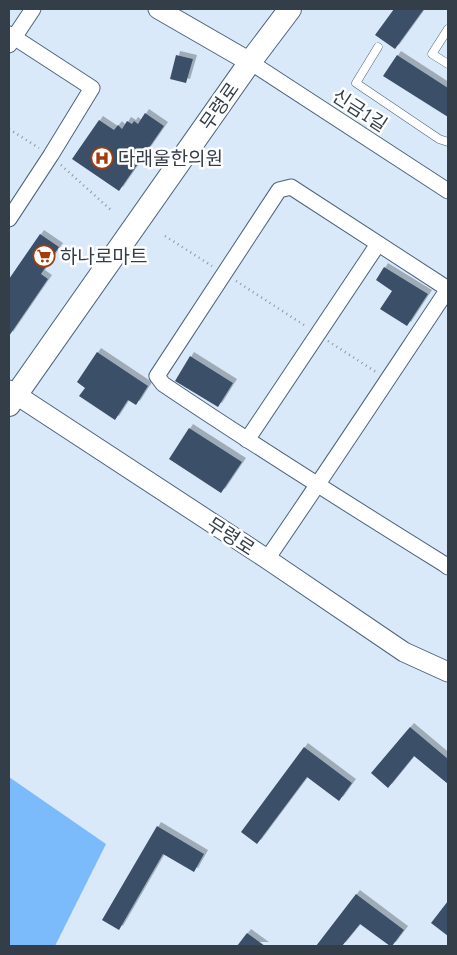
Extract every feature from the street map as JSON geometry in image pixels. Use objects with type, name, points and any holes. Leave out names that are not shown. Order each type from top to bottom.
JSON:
[{"type":"main road","name":"무령로","points":[[11,396],[290,9]]},
{"type":"street","points":[[9,219],[92,88],[10,39],[33,9]]},
{"type":"street","name":"무령로","points":[[158,9],[250,62]]},
{"type":"street","name":"신금1길","points":[[250,62],[448,191]]},
{"type":"street","points":[[267,559],[317,485],[448,289],[291,187],[279,190],[157,376],[162,384],[246,440],[317,485],[448,567]]},
{"type":"street","points":[[246,440],[378,244]]},
{"type":"street","name":"무령로","points":[[11,396],[267,559],[404,652],[448,672]]},
{"type":"lane","points":[[447,33],[432,54],[448,64]]},
{"type":"lane","points":[[378,47],[356,83],[439,139],[448,142]]},
{"type":"path","points":[[9,129],[51,155],[112,211]]},
{"type":"path","points":[[165,236],[387,380]]},
{"type":"shaded area","points":[[9,777],[106,844],[55,946],[9,946]]},
{"type":"building","points":[[394,9],[424,9],[395,49],[375,35]]},
{"type":"building","points":[[176,55],[193,59],[186,83],[170,79]]},
{"type":"building","points":[[397,55],[448,88],[448,117],[383,76]]},
{"type":"building","points":[[145,113],[164,126],[119,191],[72,159],[99,120],[114,130],[118,125],[122,129],[127,121],[132,124],[134,121],[138,124]]},
{"type":"building","points":[[40,234],[59,247],[41,274],[48,279],[9,336],[9,279]]},
{"type":"building","points":[[384,267],[428,294],[407,326],[380,309],[392,291],[376,280]]},
{"type":"building","points":[[97,352],[148,386],[136,405],[128,400],[115,420],[79,396],[85,388],[77,382]]},
{"type":"building","points":[[190,356],[233,383],[218,407],[175,381]]},
{"type":"building","points":[[189,428],[242,462],[221,493],[169,459]]},
{"type":"building","points":[[410,727],[448,759],[448,784],[414,756],[388,788],[371,773]]},
{"type":"building","points":[[304,747],[352,783],[339,801],[307,777],[257,844],[241,832]]},
{"type":"building","points":[[157,826],[204,854],[194,872],[163,854],[119,930],[102,920]]},
{"type":"building","points":[[356,894],[404,930],[392,946],[360,924],[342,946],[316,946]]},
{"type":"building","points":[[448,901],[448,936],[431,923]]},
{"type":"building","points":[[247,933],[265,946],[237,946]]},
{"type":"place","name":"다래울한의원","points":[[102,158]]},
{"type":"place","name":"하나로마트","points":[[44,256]]}]
